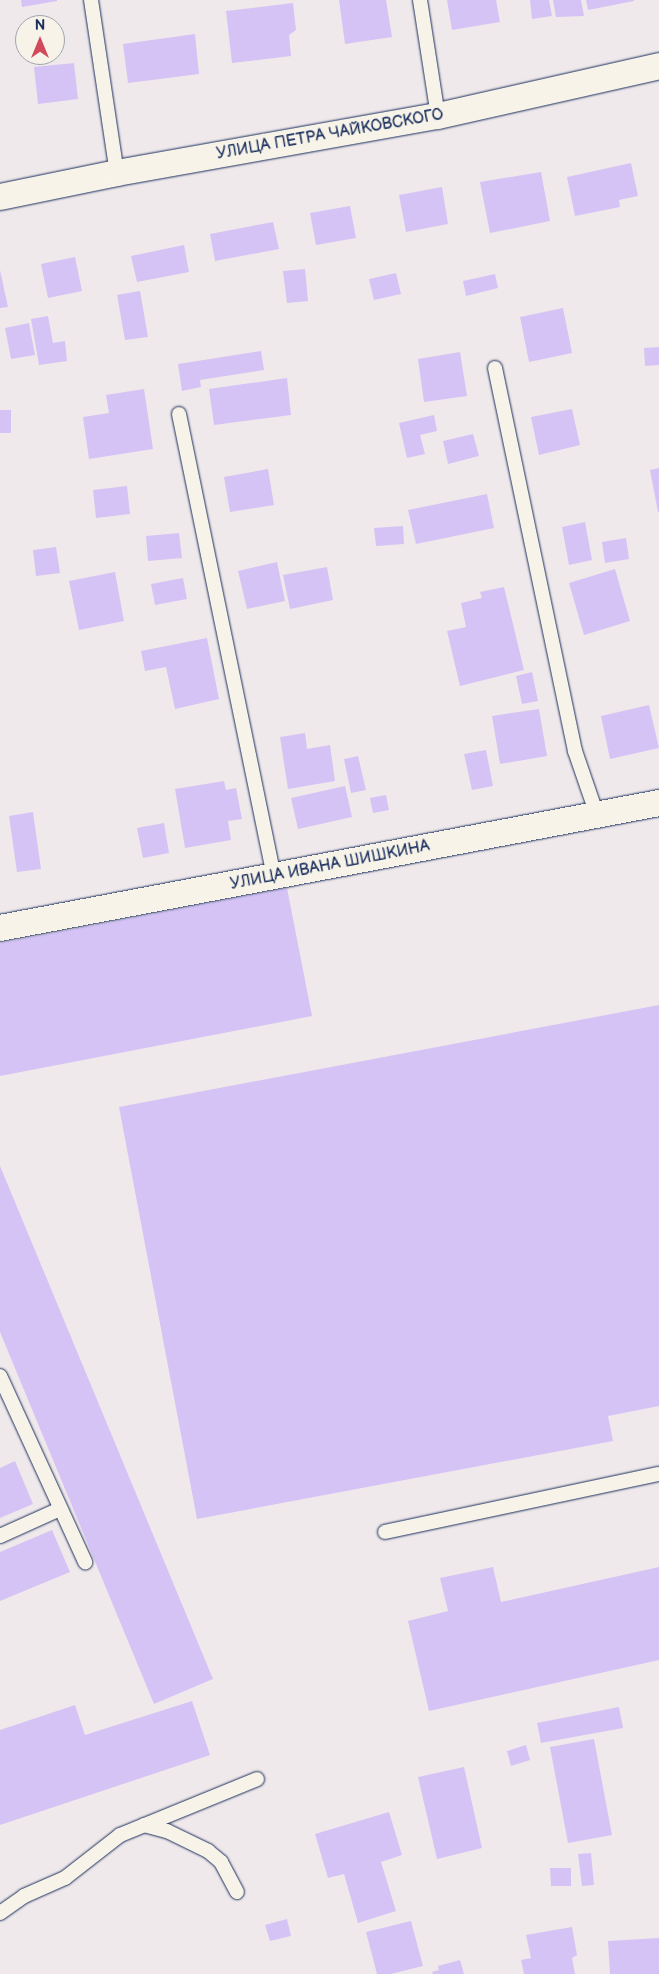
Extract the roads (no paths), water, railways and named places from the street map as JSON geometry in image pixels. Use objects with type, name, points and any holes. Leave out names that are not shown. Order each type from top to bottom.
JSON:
[{"type":"street","name":"УЛИЦА ПЕТРА ЧАЙКОВСКОГО","points":[[0,197],[117,173],[438,116],[659,66]]},
{"type":"street","name":"УЛИЦА ИВАНА ШИШКИНА","points":[[0,928],[659,803]]},
{"type":"lane","points":[[91,0],[117,173]]},
{"type":"lane","points":[[420,0],[438,116]]},
{"type":"lane","points":[[496,368],[574,742],[596,815]]},
{"type":"lane","points":[[179,414],[274,876]]},
{"type":"lane","points":[[0,1376],[6,1407],[60,1508],[85,1562]]},
{"type":"lane","points":[[384,1532],[659,1474]]},
{"type":"lane","points":[[0,1536],[60,1508]]},
{"type":"lane","points":[[0,1913],[24,1896],[65,1878],[120,1835],[257,1779]]},
{"type":"lane","points":[[144,1825],[167,1831],[208,1851],[221,1862],[237,1892]]}]
